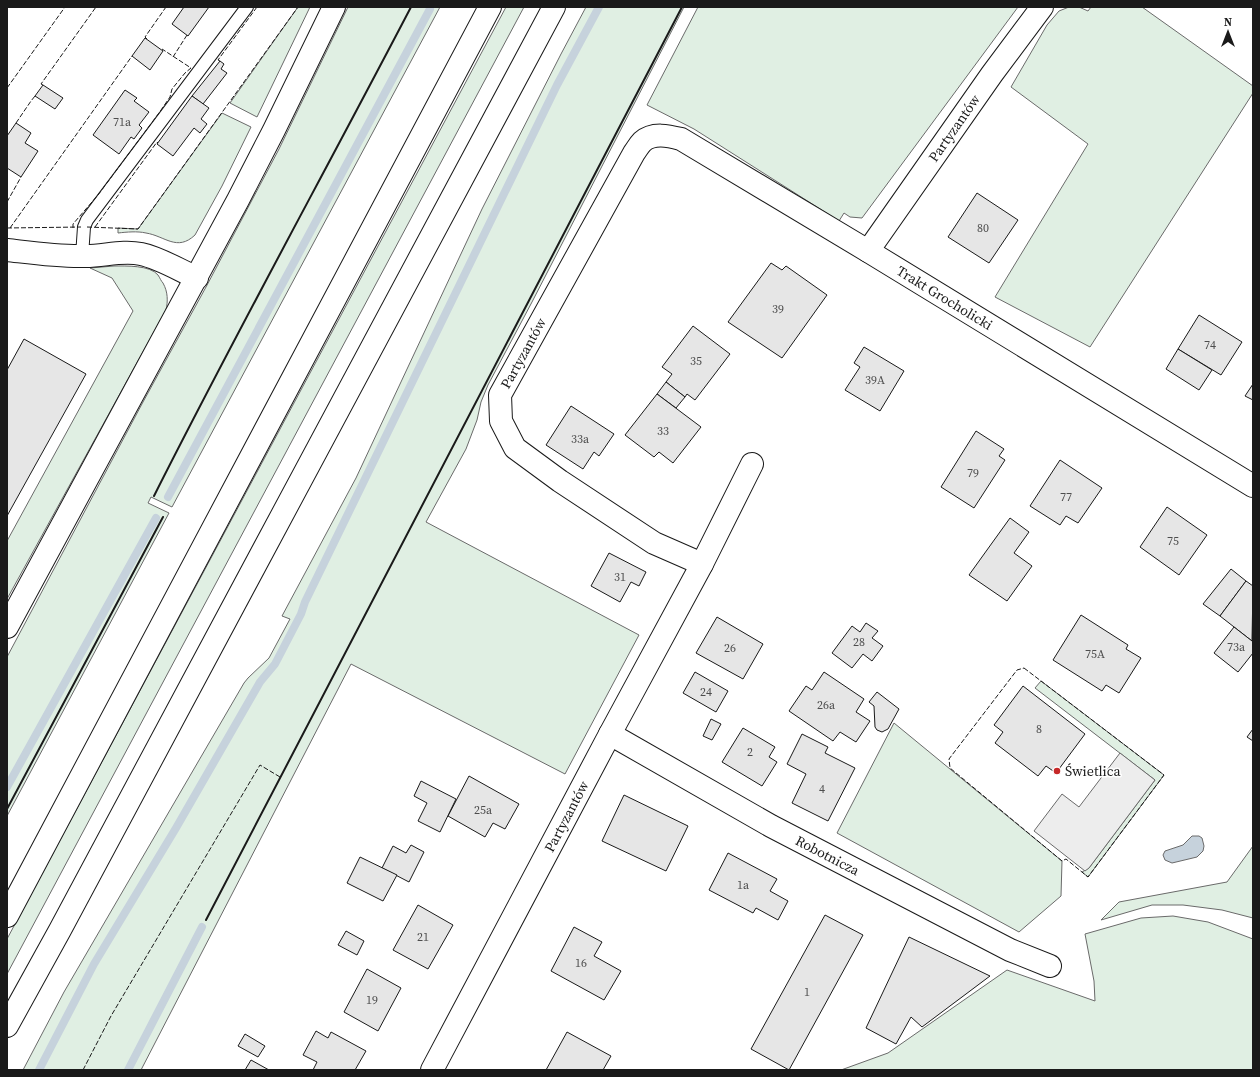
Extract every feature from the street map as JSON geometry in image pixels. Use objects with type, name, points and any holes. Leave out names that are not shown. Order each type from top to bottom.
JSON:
[{"type":"main road","points":[[7,628],[197,278],[274,130],[334,7]]},
{"type":"main road","points":[[7,916],[490,7]]},
{"type":"main road","points":[[7,1026],[60,930],[554,7]]},
{"type":"main road","name":"Partyzantów","points":[[868,251],[992,74],[1042,7]]},
{"type":"main road","name":"Trakt Grocholicki","points":[[634,153],[643,141],[653,136],[668,136],[681,139],[868,251],[1253,486]]},
{"type":"main road","name":"Partyzantów","points":[[634,153],[500,395],[500,421],[515,448],[560,481],[654,543],[702,564]]},
{"type":"main road","points":[[7,250],[58,256],[122,253],[141,254],[197,278]]},
{"type":"main road","name":"Partyzantów","points":[[432,1070],[702,564],[752,464]]},
{"type":"main road","name":"Robotnicza","points":[[610,734],[771,826],[1010,950],[1050,966]]},
{"type":"lane","points":[[82,256],[84,227],[87,220],[247,7]]},
{"type":"green space","points":[[298,7],[310,7],[257,117],[230,103]]},
{"type":"green space","points":[[348,7],[440,7],[172,507],[151,497],[148,503],[169,513],[7,816],[7,657],[279,149]]},
{"type":"green space","points":[[506,7],[524,7],[7,974],[7,939]]},
{"type":"green space","points":[[586,7],[684,7],[488,385],[466,449],[426,522],[639,635],[565,774],[351,664],[141,1070],[23,1070],[64,992],[244,683],[269,658],[290,619],[282,616],[356,478],[482,209]]},
{"type":"green space","points":[[698,7],[1018,7],[862,218],[850,217],[844,213],[839,221],[694,129],[647,105]]},
{"type":"green space","points":[[1069,7],[1079,7],[1088,11],[1091,7],[1142,7],[1253,86],[1253,93],[1090,347],[995,297],[1088,144],[1011,87],[1047,25],[1059,11]]},
{"type":"green space","points":[[222,113],[251,127],[222,186],[195,235],[189,240],[177,243],[143,232],[118,233],[118,228],[138,229]]},
{"type":"green space","points":[[114,266],[149,269],[158,275],[167,293],[166,310],[7,599],[7,541],[133,311],[112,278],[90,268]]},
{"type":"green space","points":[[1041,681],[1164,775],[1088,877],[1082,872],[1089,868],[1155,780],[1035,688]]},
{"type":"green space","points":[[894,723],[1062,861],[1061,896],[1019,932],[837,833]]},
{"type":"green space","points":[[1253,846],[1253,918],[1222,910],[1183,905],[1152,905],[1101,920],[1119,902],[1227,882]]},
{"type":"green space","points":[[1173,916],[1208,922],[1253,939],[1253,1070],[841,1070],[888,1053],[1007,970],[1095,1001],[1094,981],[1085,934],[1141,918]]},
{"type":"shaded area","points":[[1120,753],[1155,780],[1089,868],[1085,871],[1034,831],[1062,794],[1079,807]]},
{"type":"shaded area","points":[[1192,836],[1199,836],[1202,838],[1204,846],[1203,851],[1197,857],[1172,863],[1165,860],[1163,855],[1165,851],[1183,845]]},
{"type":"building","points":[[184,7],[209,7],[188,36],[172,24]]},
{"type":"building","points":[[145,38],[163,51],[150,70],[132,56]]},
{"type":"building","points":[[220,61],[224,64],[221,69],[227,73],[203,104],[192,96]]},
{"type":"building","points":[[43,85],[63,98],[55,109],[35,96]]},
{"type":"building","points":[[125,90],[137,98],[134,101],[149,112],[139,125],[142,128],[134,139],[131,137],[119,154],[93,135]]},
{"type":"building","points":[[192,96],[209,108],[201,119],[207,124],[200,133],[194,128],[173,156],[157,144]]},
{"type":"building","points":[[16,123],[31,133],[25,143],[38,151],[21,177],[7,168],[7,136]]},
{"type":"building","points":[[977,193],[1018,220],[989,263],[948,237]]},
{"type":"building","points":[[771,263],[782,270],[786,266],[827,295],[782,358],[728,322]]},
{"type":"building","points":[[1199,315],[1242,342],[1221,375],[1178,349]]},
{"type":"building","points":[[693,326],[730,354],[695,400],[687,394],[685,397],[666,382],[672,374],[662,367]]},
{"type":"building","points":[[24,339],[86,374],[7,516],[7,370]]},
{"type":"building","points":[[864,347],[904,371],[880,411],[845,390],[860,367],[854,363]]},
{"type":"building","points":[[1178,349],[1212,370],[1199,390],[1166,369]]},
{"type":"building","points":[[666,382],[685,397],[676,408],[657,394]]},
{"type":"building","points":[[1253,384],[1253,400],[1245,396]]},
{"type":"building","points":[[657,394],[701,427],[673,463],[659,452],[654,457],[625,435]]},
{"type":"building","points":[[571,406],[614,434],[599,456],[594,452],[583,469],[546,445]]},
{"type":"building","points":[[976,431],[1004,449],[999,456],[1005,460],[974,508],[941,487]]},
{"type":"building","points":[[1060,460],[1102,488],[1078,523],[1066,516],[1060,525],[1030,506]]},
{"type":"building","points":[[1167,507],[1207,535],[1179,575],[1140,547]]},
{"type":"building","points":[[1010,518],[1029,532],[1014,553],[1032,566],[1007,601],[969,575]]},
{"type":"building","points":[[609,553],[646,572],[639,586],[631,582],[620,602],[591,586]]},
{"type":"building","points":[[1231,569],[1246,581],[1220,616],[1203,604]]},
{"type":"building","points":[[1246,581],[1253,586],[1252,641],[1220,616]]},
{"type":"building","points":[[1081,615],[1128,645],[1126,649],[1141,658],[1119,693],[1106,685],[1102,691],[1053,660]]},
{"type":"building","points":[[717,617],[763,644],[743,679],[696,653]]},
{"type":"building","points":[[866,623],[878,631],[872,638],[883,646],[872,661],[863,654],[852,668],[832,653],[852,626],[860,632]]},
{"type":"building","points":[[1234,627],[1252,641],[1253,639],[1253,653],[1238,672],[1214,653]]},
{"type":"building","points":[[695,672],[728,691],[716,712],[683,693]]},
{"type":"building","points":[[824,672],[864,699],[856,712],[870,721],[856,742],[840,732],[833,741],[789,711],[806,686],[812,690]]},
{"type":"building","points":[[1023,686],[1085,734],[1056,773],[1046,766],[1038,776],[995,743],[1003,732],[994,725]]},
{"type":"building","points":[[877,692],[899,709],[888,729],[882,732],[877,730],[875,727],[874,706],[869,702]]},
{"type":"building","points":[[711,719],[721,724],[712,740],[703,736]]},
{"type":"building","points":[[743,728],[775,747],[769,757],[777,762],[762,786],[722,762]]},
{"type":"building","points":[[1253,729],[1253,741],[1247,737]]},
{"type":"building","points":[[802,734],[828,747],[825,753],[855,768],[828,821],[792,803],[806,774],[787,764]]},
{"type":"building","points":[[469,776],[519,804],[505,829],[493,823],[485,837],[448,816]]},
{"type":"building","points":[[421,781],[456,799],[440,832],[418,821],[427,803],[414,796]]},
{"type":"building","points":[[624,795],[688,826],[666,871],[602,841]]},
{"type":"building","points":[[411,845],[424,852],[409,882],[382,868],[393,846],[406,853]]},
{"type":"building","points":[[728,853],[777,879],[770,891],[788,901],[778,920],[756,908],[753,913],[709,890]]},
{"type":"building","points":[[360,857],[397,875],[383,901],[347,883]]},
{"type":"building","points":[[418,905],[453,925],[428,969],[393,950]]},
{"type":"building","points":[[825,915],[863,935],[789,1070],[751,1049]]},
{"type":"building","points":[[574,927],[602,942],[594,956],[621,971],[604,1000],[551,971]]},
{"type":"building","points":[[346,931],[364,941],[357,955],[338,945]]},
{"type":"building","points":[[909,937],[990,976],[922,1027],[911,1017],[896,1044],[866,1028]]},
{"type":"building","points":[[367,969],[401,988],[378,1031],[344,1012]]},
{"type":"building","points":[[316,1031],[328,1038],[331,1032],[366,1051],[355,1070],[313,1070],[317,1062],[303,1055]]},
{"type":"building","points":[[567,1032],[611,1056],[603,1070],[546,1070]]},
{"type":"building","points":[[245,1034],[265,1046],[258,1057],[238,1046]]},
{"type":"building","points":[[251,1060],[269,1070],[245,1070]]},
{"type":"waterway","points":[[39,1070],[94,964],[176,828],[260,682],[275,664],[301,614],[305,602],[557,85],[599,7]]},
{"type":"waterway","points":[[168,497],[430,9]]},
{"type":"waterway","points":[[7,787],[156,518]]},
{"type":"waterway","points":[[128,1070],[202,927]]},
{"type":"fence","points":[[7,88],[65,7]]},
{"type":"fence","points":[[43,85],[41,84],[96,7]]},
{"type":"fence","points":[[147,39],[145,37],[166,7]]},
{"type":"fence","points":[[220,61],[218,60],[257,7]]},
{"type":"fence","points":[[87,227],[138,229],[298,7]]},
{"type":"fence","points":[[173,57],[187,35]]},
{"type":"fence","points":[[73,228],[73,224],[98,195],[159,113],[170,97],[172,89],[191,68],[162,49]]},
{"type":"fence","points":[[10,228],[132,56]]},
{"type":"fence","points":[[16,123],[35,96]]},
{"type":"fence","points":[[95,227],[157,142],[158,143]]},
{"type":"fence","points":[[7,202],[21,177]]},
{"type":"fence","points":[[7,228],[81,227]]},
{"type":"fence","points":[[1024,668],[1164,775],[1088,877],[1066,859],[1062,861],[950,768],[949,759],[1017,670],[1024,668]]},
{"type":"fence","points":[[83,1070],[111,1016],[260,765],[280,777]]},
{"type":"wall","points":[[154,496],[217,373],[411,7]]},
{"type":"wall","points":[[206,920],[682,7]]},
{"type":"wall","points":[[7,809],[163,517]]},
{"type":"place","name":"Świetlica","points":[[1057,771]]}]
